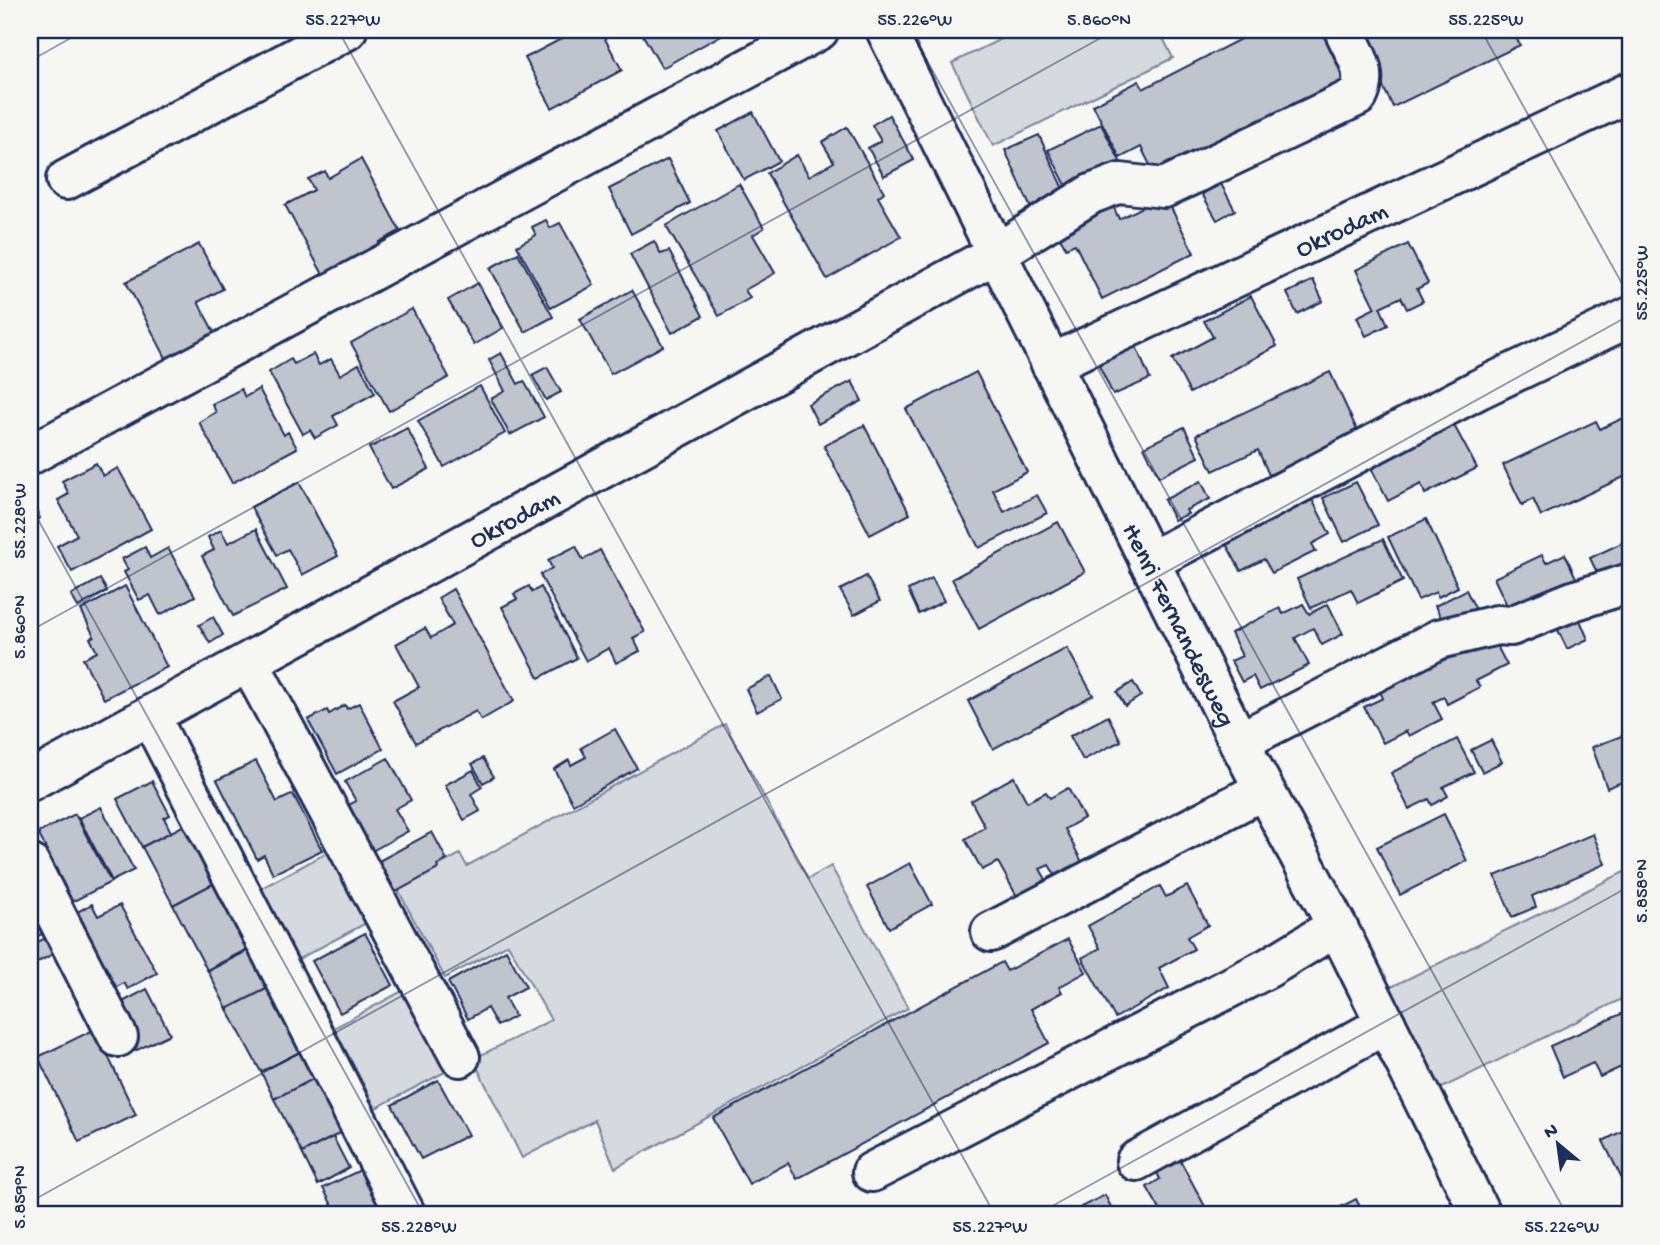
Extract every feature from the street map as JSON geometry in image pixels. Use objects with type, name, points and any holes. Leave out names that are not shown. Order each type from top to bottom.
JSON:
[{"type":"street","points":[[66,180],[347,30]]},
{"type":"street","points":[[30,455],[819,30]]},
{"type":"street","name":"Henri Fernandesweg","points":[[886,30],[1238,742],[1337,926],[1481,1215]]},
{"type":"street","name":"Okrodam","points":[[30,781],[997,253],[1091,194],[1121,183],[1164,188],[1358,96],[1364,84],[1364,74],[1344,30]]},
{"type":"street","name":"Okrodam","points":[[1051,364],[1630,92]]},
{"type":"street","points":[[1149,562],[1479,389],[1630,317]]},
{"type":"street","points":[[1238,742],[1439,639],[1497,625],[1511,625],[1630,583]]},
{"type":"street","points":[[249,662],[460,1057]]},
{"type":"street","points":[[150,716],[406,1215]]},
{"type":"street","points":[[991,932],[1263,790]]},
{"type":"street","points":[[30,864],[118,1037]]},
{"type":"street","points":[[872,1172],[1268,968],[1337,926]]},
{"type":"street","points":[[1136,1161],[1386,1024]]},
{"type":"shaded area","points":[[1019,30],[1159,30],[1173,58],[993,146],[952,63]]},
{"type":"shaded area","points":[[725,724],[808,879],[831,866],[908,1008],[615,1168],[595,1120],[522,1158],[473,1059],[551,1020],[508,944],[445,978],[397,888],[460,854],[467,866]]},
{"type":"shaded area","points":[[330,851],[368,922],[297,960],[260,889]]},
{"type":"shaded area","points":[[1630,869],[1630,995],[1434,1092],[1383,991]]},
{"type":"shaded area","points":[[402,991],[445,1072],[376,1108],[334,1028]]},
{"type":"building","points":[[578,30],[600,30],[622,70],[552,108],[525,58]]},
{"type":"building","points":[[640,30],[721,30],[723,34],[662,68]]},
{"type":"building","points":[[1258,30],[1327,30],[1355,87],[1157,179],[1141,147],[1120,158],[1093,105],[1139,81],[1143,89]]},
{"type":"building","points":[[1355,30],[1512,30],[1520,45],[1393,107]]},
{"type":"building","points":[[753,112],[779,161],[744,180],[718,131]]},
{"type":"building","points":[[889,115],[914,160],[884,176],[868,148],[881,141],[872,125]]},
{"type":"building","points":[[1101,124],[1124,169],[1071,195],[1048,150]]},
{"type":"building","points":[[847,127],[884,192],[878,197],[901,237],[827,279],[767,173],[797,155],[809,176],[834,162],[822,142]]},
{"type":"building","points":[[1039,135],[1067,198],[1033,213],[1005,150]]},
{"type":"building","points":[[361,159],[400,231],[379,242],[383,249],[326,280],[285,205],[314,190],[308,179],[325,171],[328,178]]},
{"type":"building","points":[[668,159],[690,203],[631,234],[609,189]]},
{"type":"building","points":[[739,184],[764,228],[753,235],[775,273],[745,290],[750,298],[719,316],[666,226]]},
{"type":"building","points":[[1221,184],[1235,210],[1217,220],[1202,194]]},
{"type":"building","points":[[1165,196],[1194,253],[1102,299],[1075,244],[1066,248],[1058,234],[1113,206],[1119,219]]},
{"type":"building","points":[[546,220],[550,228],[560,223],[594,285],[551,308],[517,246],[536,235],[532,227]]},
{"type":"building","points":[[654,241],[661,254],[669,251],[703,316],[672,333],[630,254]]},
{"type":"building","points":[[199,244],[223,289],[198,302],[215,334],[166,358],[126,282]]},
{"type":"building","points":[[1408,244],[1428,283],[1417,289],[1423,301],[1407,309],[1401,297],[1380,307],[1388,325],[1366,336],[1357,317],[1375,308],[1356,270]]},
{"type":"building","points":[[518,253],[553,317],[525,332],[490,268]]},
{"type":"building","points":[[1313,280],[1323,301],[1297,314],[1287,293]]},
{"type":"building","points":[[478,283],[503,328],[474,345],[448,300]]},
{"type":"building","points":[[632,290],[663,346],[611,374],[580,319]]},
{"type":"building","points":[[1251,296],[1277,346],[1190,393],[1172,359],[1213,337],[1204,321]]},
{"type":"building","points":[[412,309],[449,377],[389,411],[351,343]]},
{"type":"building","points":[[1135,344],[1150,379],[1113,395],[1097,361]]},
{"type":"building","points":[[501,353],[518,384],[524,381],[544,417],[510,435],[491,399],[505,391],[489,360]]},
{"type":"building","points":[[313,354],[319,365],[331,359],[340,375],[359,364],[375,393],[333,416],[338,425],[315,438],[310,430],[303,434],[269,372],[291,359],[294,364]]},
{"type":"building","points":[[547,367],[561,392],[546,400],[532,375]]},
{"type":"building","points":[[976,372],[1027,472],[993,490],[1004,512],[1037,495],[1047,513],[979,548],[906,409]]},
{"type":"building","points":[[1330,372],[1358,432],[1269,475],[1258,450],[1213,471],[1196,435]]},
{"type":"building","points":[[852,381],[862,401],[818,424],[808,404]]},
{"type":"building","points":[[480,386],[505,433],[444,467],[418,421]]},
{"type":"building","points":[[241,389],[245,397],[259,389],[284,435],[288,432],[297,448],[232,483],[199,422],[216,412],[212,404]]},
{"type":"building","points":[[1630,415],[1630,474],[1541,516],[1533,499],[1522,505],[1503,465],[1596,421],[1600,429]]},
{"type":"building","points":[[1450,418],[1477,468],[1425,494],[1421,484],[1388,501],[1368,462]]},
{"type":"building","points":[[864,425],[910,514],[870,535],[824,446]]},
{"type":"building","points":[[1184,427],[1199,457],[1159,477],[1144,447]]},
{"type":"building","points":[[407,428],[429,469],[391,489],[369,448]]},
{"type":"building","points":[[96,463],[103,476],[118,468],[151,529],[72,572],[57,546],[77,535],[58,500],[69,494],[62,481]]},
{"type":"building","points":[[1201,481],[1210,499],[1186,510],[1188,514],[1174,520],[1164,500]]},
{"type":"building","points":[[299,482],[338,556],[302,575],[288,549],[277,555],[251,507]]},
{"type":"building","points":[[1356,482],[1378,525],[1344,542],[1323,498]]},
{"type":"building","points":[[1307,490],[1330,534],[1312,544],[1316,551],[1272,573],[1264,559],[1241,571],[1225,542]]},
{"type":"building","points":[[30,501],[40,518],[30,523]]},
{"type":"building","points":[[1426,519],[1458,587],[1438,597],[1436,592],[1418,600],[1388,537]]},
{"type":"building","points":[[1058,522],[1085,572],[979,629],[952,579]]},
{"type":"building","points":[[256,529],[287,589],[233,616],[202,556],[214,550],[208,537],[221,530],[228,543]]},
{"type":"building","points":[[1383,539],[1403,581],[1358,603],[1351,589],[1311,608],[1297,579]]},
{"type":"building","points":[[1630,539],[1630,567],[1601,581],[1590,558]]},
{"type":"building","points":[[576,546],[583,560],[600,550],[645,632],[633,638],[640,651],[616,663],[609,648],[586,661],[540,575],[552,568],[548,560]]},
{"type":"building","points":[[145,547],[150,558],[168,548],[195,596],[160,615],[150,595],[139,600],[124,572],[128,570],[122,559]]},
{"type":"building","points":[[1565,554],[1577,580],[1511,614],[1494,578],[1542,555],[1546,563]]},
{"type":"building","points":[[866,576],[880,601],[854,615],[840,590]]},
{"type":"building","points":[[932,578],[944,601],[919,614],[908,590]]},
{"type":"building","points":[[100,579],[107,591],[78,607],[71,595]]},
{"type":"building","points":[[125,586],[167,667],[104,699],[83,659],[97,652],[90,638],[94,636],[81,610]]},
{"type":"building","points":[[529,586],[532,592],[541,587],[577,658],[539,678],[502,607],[517,599],[514,594]]},
{"type":"building","points":[[453,589],[514,701],[481,720],[476,711],[416,743],[393,701],[419,687],[396,644],[425,628],[431,638],[453,625],[438,598]]},
{"type":"building","points":[[1466,590],[1477,612],[1446,628],[1435,606]]},
{"type":"building","points":[[1303,604],[1309,614],[1328,604],[1343,634],[1322,645],[1313,628],[1295,638],[1309,665],[1260,690],[1253,676],[1242,682],[1231,661],[1242,656],[1231,633],[1280,608],[1283,614]]},
{"type":"building","points":[[213,617],[223,635],[210,643],[199,625]]},
{"type":"building","points":[[1579,618],[1588,639],[1567,649],[1557,628]]},
{"type":"building","points":[[1489,631],[1507,665],[1476,681],[1480,687],[1447,704],[1444,697],[1433,702],[1442,719],[1409,736],[1406,731],[1383,743],[1364,707],[1383,698],[1375,681]]},
{"type":"building","points":[[1067,648],[1093,695],[993,749],[968,701]]},
{"type":"building","points":[[771,676],[782,699],[757,712],[746,689]]},
{"type":"building","points":[[1133,682],[1141,696],[1125,706],[1117,692]]},
{"type":"building","points":[[359,703],[383,749],[337,774],[308,720],[327,710],[329,714],[345,705],[347,709]]},
{"type":"building","points":[[1108,716],[1121,741],[1083,760],[1070,736]]},
{"type":"building","points":[[615,729],[637,768],[573,804],[554,769],[569,760],[571,765],[586,757],[581,748]]},
{"type":"building","points":[[1630,733],[1630,779],[1607,788],[1592,747]]},
{"type":"building","points":[[1457,739],[1474,772],[1443,787],[1448,796],[1432,805],[1429,799],[1409,809],[1391,773]]},
{"type":"building","points":[[1491,740],[1502,762],[1482,772],[1471,750]]},
{"type":"building","points":[[388,758],[411,800],[395,809],[408,831],[372,851],[347,806],[356,801],[345,782]]},
{"type":"building","points":[[483,758],[494,777],[483,783],[472,764]]},
{"type":"building","points":[[256,761],[277,802],[293,794],[322,850],[273,874],[264,855],[257,859],[217,780]]},
{"type":"building","points":[[473,770],[482,787],[471,794],[480,811],[464,820],[445,785]]},
{"type":"building","points":[[1014,777],[1027,802],[1046,792],[1050,798],[1068,788],[1084,818],[1065,829],[1083,864],[1057,878],[1049,865],[1040,869],[1048,883],[1019,900],[998,862],[982,870],[965,839],[985,827],[971,801]]},
{"type":"building","points":[[152,781],[170,815],[164,818],[171,832],[142,847],[117,799]]},
{"type":"building","points":[[101,807],[134,870],[112,881],[79,818]]},
{"type":"building","points":[[75,814],[111,882],[62,907],[46,878],[58,872],[38,833]]},
{"type":"building","points":[[1444,814],[1467,861],[1400,895],[1377,847]]},
{"type":"building","points":[[196,819],[226,877],[173,905],[142,847]]},
{"type":"building","points":[[432,832],[447,860],[437,865],[438,869],[396,892],[379,861]]},
{"type":"building","points":[[1593,834],[1605,864],[1532,896],[1536,907],[1512,917],[1495,876]]},
{"type":"building","points":[[910,863],[932,904],[889,928],[867,887]]},
{"type":"building","points":[[226,877],[261,942],[207,970],[173,905]]},
{"type":"building","points":[[1160,886],[1166,897],[1187,886],[1208,925],[1187,937],[1194,949],[1159,968],[1169,988],[1115,1018],[1082,958],[1100,948],[1088,926]]},
{"type":"building","points":[[30,895],[48,931],[30,940]]},
{"type":"building","points":[[92,904],[98,916],[120,905],[157,973],[128,989],[124,983],[106,993],[66,918]]},
{"type":"building","points":[[365,933],[393,985],[340,1013],[312,961]]},
{"type":"building","points":[[49,936],[57,952],[30,966],[30,946]]},
{"type":"building","points":[[1068,939],[1086,972],[1059,987],[1062,992],[1031,1009],[1049,1043],[797,1179],[788,1163],[749,1184],[713,1118],[1002,962],[1007,971]]},
{"type":"building","points":[[251,949],[280,982],[227,1009],[208,971]]},
{"type":"building","points":[[506,950],[526,987],[505,998],[515,1016],[497,1026],[487,1008],[468,1019],[448,982]]},
{"type":"building","points":[[280,982],[306,1049],[261,1072],[227,1009]]},
{"type":"building","points":[[147,989],[170,1034],[135,1051],[113,1007]]},
{"type":"building","points":[[1630,1010],[1630,1063],[1600,1077],[1593,1063],[1563,1077],[1550,1046]]},
{"type":"building","points":[[95,1029],[136,1115],[79,1142],[38,1057]]},
{"type":"building","points":[[306,1049],[320,1076],[274,1099],[261,1072]]},
{"type":"building","points":[[325,1073],[352,1127],[302,1153],[274,1099]]},
{"type":"building","points":[[438,1080],[468,1135],[421,1159],[392,1105]]},
{"type":"building","points":[[1630,1127],[1630,1195],[1603,1141]]},
{"type":"building","points":[[333,1137],[349,1168],[318,1185],[302,1153]]},
{"type":"building","points":[[1179,1158],[1209,1214],[1163,1215],[1147,1187],[1160,1179],[1156,1171]]},
{"type":"building","points":[[360,1170],[366,1185],[379,1178],[387,1215],[337,1215],[323,1188]]},
{"type":"building","points":[[1105,1195],[1115,1215],[1085,1215],[1081,1207]]},
{"type":"building","points":[[1356,1199],[1364,1215],[1325,1215]]}]
